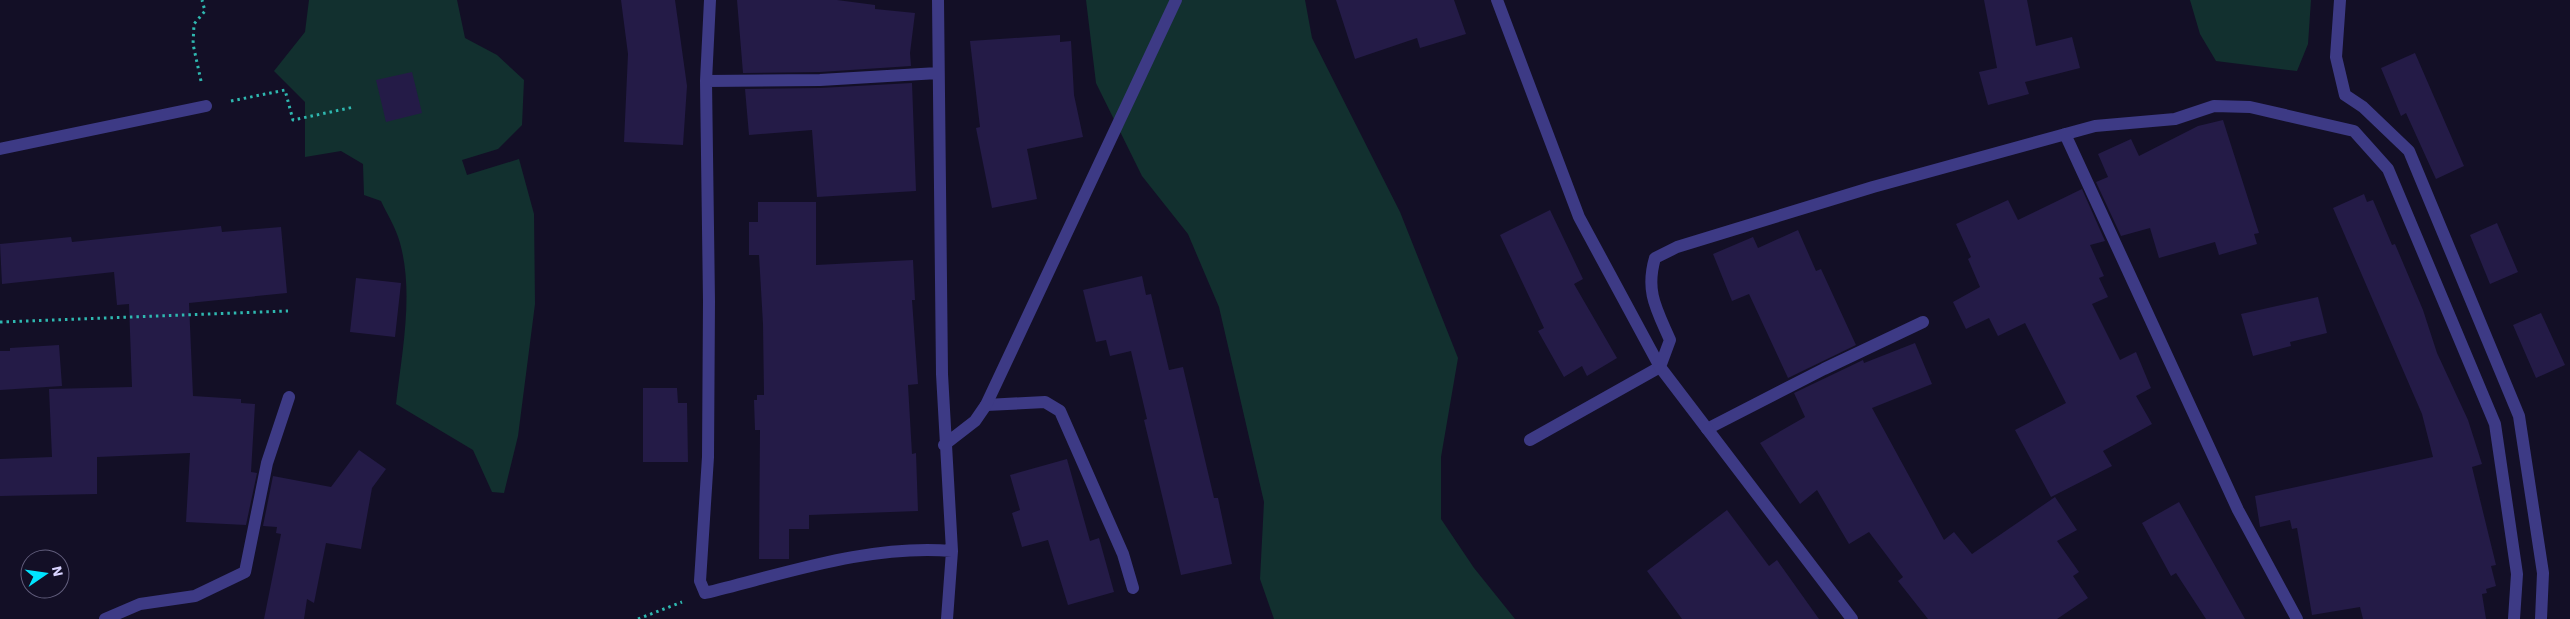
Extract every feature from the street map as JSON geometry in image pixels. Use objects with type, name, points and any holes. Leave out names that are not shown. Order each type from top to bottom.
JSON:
[{"type":"street","points":[[710,0],[706,81],[709,301],[708,447],[700,581],[705,594],[828,564],[880,554],[922,549],[952,551]]},
{"type":"street","points":[[938,0],[944,445],[952,551],[947,619]]},
{"type":"street","points":[[944,445],[975,421],[986,404],[1176,0]]},
{"type":"street","points":[[1497,0],[1578,217],[1660,367],[1847,617]]},
{"type":"street","points":[[2340,0],[2336,57],[2345,95],[2363,107],[2409,151],[2519,416],[2543,573],[2540,619]]},
{"type":"street","points":[[706,81],[820,80],[938,73]]},
{"type":"street","points":[[0,149],[206,106]]},
{"type":"street","points":[[1530,440],[1660,367],[1670,340],[1652,299],[1650,276],[1655,258],[1677,247],[1873,187],[2095,126],[2175,119],[2214,106],[2250,106],[2354,131],[2388,169],[2495,424],[2517,574],[2514,619]]},
{"type":"street","points":[[2065,134],[2238,510],[2297,619]]},
{"type":"street","points":[[1707,429],[1824,369],[1923,322]]},
{"type":"street","points":[[105,619],[140,604],[195,596],[245,572],[266,464],[289,397]]},
{"type":"street","points":[[986,404],[1045,402],[1060,411],[1123,554],[1133,588]]},
{"type":"path","points":[[202,0],[205,12],[194,24],[193,44],[206,106],[285,90],[294,120],[354,107]]},
{"type":"path","points":[[0,322],[288,311]]},
{"type":"path","points":[[638,619],[705,594]]},
{"type":"green space","points":[[309,0],[457,0],[465,38],[497,55],[524,80],[522,125],[498,149],[462,160],[467,175],[519,159],[534,214],[535,304],[518,436],[504,493],[492,492],[473,450],[396,404],[406,323],[406,282],[404,262],[398,237],[381,201],[364,195],[363,164],[341,151],[305,157],[305,102],[274,71],[305,32]]},
{"type":"green space","points":[[1086,0],[1305,0],[1312,38],[1400,212],[1458,358],[1441,457],[1441,519],[1474,568],[1515,619],[1274,619],[1260,579],[1264,502],[1219,307],[1188,234],[1142,176],[1096,83]]},
{"type":"green space","points":[[2190,0],[2311,0],[2308,44],[2297,71],[2216,61],[2200,34]]},
{"type":"building","points":[[621,0],[675,0],[687,86],[683,145],[624,142],[628,54]]},
{"type":"building","points":[[737,0],[837,0],[875,5],[875,9],[915,13],[910,53],[911,66],[820,72],[743,73]]},
{"type":"building","points":[[1336,0],[1454,0],[1466,34],[1420,48],[1417,38],[1355,59]]},
{"type":"building","points":[[1984,0],[2027,0],[2036,46],[2072,37],[2080,68],[2025,82],[2029,94],[1988,105],[1979,72],[1997,68]]},
{"type":"building","points":[[1060,35],[1060,42],[1071,41],[1074,95],[1083,137],[1027,149],[1037,199],[992,208],[976,128],[980,127],[970,41]]},
{"type":"building","points":[[2415,53],[2464,166],[2436,179],[2406,113],[2401,116],[2381,68]]},
{"type":"building","points":[[412,72],[422,113],[386,122],[376,80]]},
{"type":"building","points":[[912,83],[916,191],[817,197],[812,130],[749,135],[745,89],[820,88]]},
{"type":"building","points":[[2223,120],[2259,233],[2254,234],[2257,244],[2219,255],[2215,242],[2159,258],[2150,228],[2121,236],[2096,182],[2108,177],[2098,154],[2131,139],[2139,156],[2198,126]]},
{"type":"building","points":[[2082,189],[2105,241],[2090,245],[2104,276],[2099,278],[2108,297],[2092,304],[2120,360],[2136,352],[2151,388],[2136,396],[2152,424],[2103,451],[2112,466],[2051,497],[2015,430],[2066,403],[2025,323],[1998,336],[1989,318],[1966,329],[1953,302],[1980,287],[1968,259],[1971,257],[1956,224],[2008,200],[2018,220]]},
{"type":"building","points":[[2364,194],[2367,202],[2373,200],[2392,245],[2395,244],[2423,310],[2437,353],[2468,420],[2482,464],[2472,467],[2496,565],[2491,566],[2496,586],[2486,589],[2487,593],[2482,594],[2486,619],[2363,619],[2360,607],[2312,615],[2297,528],[2292,529],[2290,520],[2260,527],[2255,496],[2433,457],[2422,414],[2333,208]]},
{"type":"building","points":[[758,202],[816,202],[816,265],[913,260],[915,300],[912,300],[918,384],[908,385],[912,454],[916,453],[918,511],[809,515],[809,529],[789,529],[789,559],[759,559],[760,430],[755,430],[754,400],[757,400],[757,395],[764,395],[763,324],[759,255],[749,255],[749,222],[758,222]]},
{"type":"building","points":[[1550,210],[1583,279],[1574,284],[1617,358],[1587,376],[1582,366],[1564,377],[1538,331],[1544,328],[1500,235]]},
{"type":"building","points":[[2497,223],[2518,272],[2490,284],[2470,235]]},
{"type":"building","points":[[221,226],[222,232],[281,227],[287,293],[189,303],[193,396],[241,399],[241,403],[255,404],[251,472],[257,473],[246,525],[186,522],[190,453],[97,457],[97,494],[0,496],[0,459],[52,457],[49,389],[132,387],[129,304],[117,305],[114,272],[2,284],[0,244],[71,237],[72,242]]},
{"type":"building","points":[[1798,230],[1816,271],[1821,269],[1856,345],[1788,378],[1749,294],[1732,301],[1713,254],[1753,237],[1758,248]]},
{"type":"building","points":[[1142,276],[1146,295],[1151,294],[1169,370],[1183,367],[1214,498],[1218,498],[1232,564],[1181,575],[1144,420],[1147,419],[1131,351],[1110,356],[1106,340],[1096,342],[1083,290]]},
{"type":"building","points":[[356,278],[401,283],[395,337],[350,332]]},
{"type":"building","points":[[2318,297],[2327,333],[2290,342],[2291,346],[2253,356],[2241,314]]},
{"type":"building","points":[[2541,313],[2565,365],[2536,378],[2513,325]]},
{"type":"building","points":[[1915,343],[1932,384],[1872,408],[1944,540],[1954,532],[1972,554],[2055,497],[2077,530],[2057,541],[2079,572],[2073,576],[2088,598],[2057,619],[1928,619],[1898,581],[1903,577],[1869,532],[1849,544],[1817,490],[1800,504],[1760,443],[1805,417],[1794,393],[1863,360],[1864,363]]},
{"type":"building","points":[[59,345],[62,386],[0,390],[0,351],[10,351],[10,348]]},
{"type":"building","points":[[643,388],[677,388],[678,403],[687,403],[688,462],[643,462]]},
{"type":"building","points":[[359,450],[386,469],[372,488],[361,549],[326,543],[314,603],[307,599],[304,619],[264,619],[281,534],[276,533],[277,527],[263,526],[273,476],[331,487]]},
{"type":"building","points":[[1067,459],[1090,541],[1099,538],[1114,592],[1068,605],[1048,540],[1022,547],[1012,513],[1020,510],[1010,475]]},
{"type":"building","points":[[2179,502],[2245,619],[2206,619],[2176,573],[2171,576],[2142,523]]},
{"type":"building","points":[[1727,510],[1769,566],[1777,560],[1819,619],[1682,619],[1647,571]]}]
